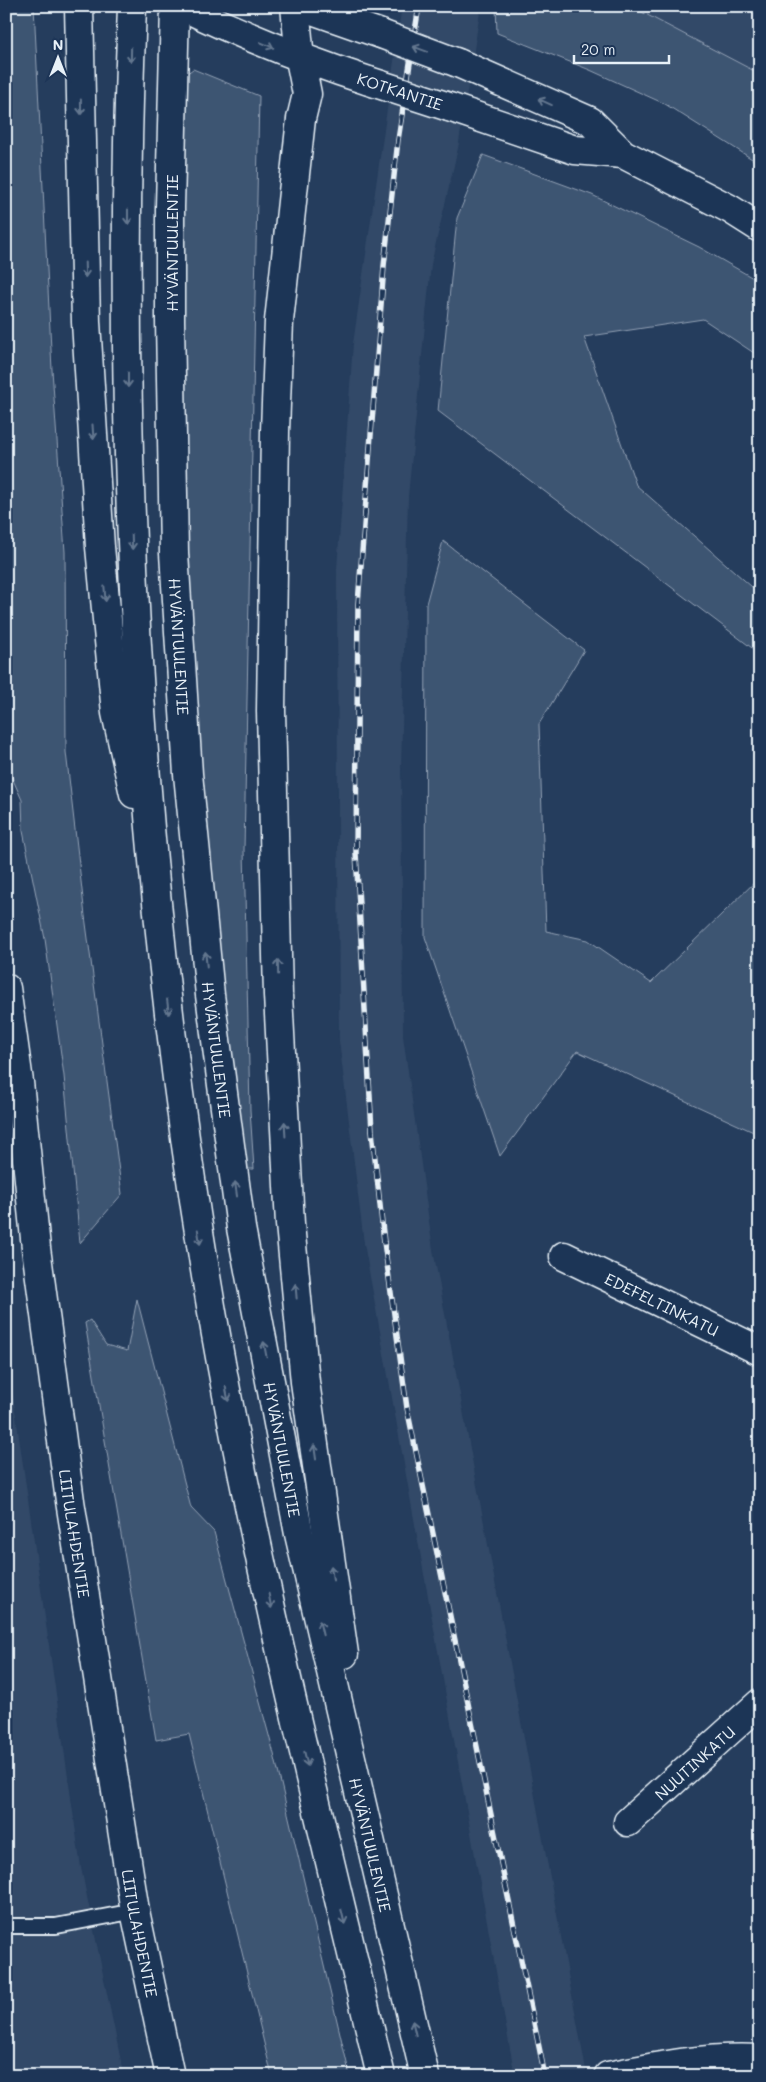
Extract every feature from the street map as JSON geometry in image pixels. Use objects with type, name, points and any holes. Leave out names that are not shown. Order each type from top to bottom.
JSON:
[{"type":"main road","points":[[79,6],[86,322],[100,547],[116,713],[154,888]]},
{"type":"main road","points":[[132,6],[128,217],[128,437],[141,712],[154,888],[182,1119],[199,1234],[237,1446],[279,1643],[381,2076]]},
{"type":"main road","name":"HYVÄNTUULENTIE","points":[[175,6],[170,207],[174,553],[188,774],[209,986],[225,1116],[252,1287],[300,1534],[426,2076]]},
{"type":"main road","name":"KOTKANTIE","points":[[182,6],[222,26],[300,59],[575,150],[623,154]]},
{"type":"main road","points":[[295,6],[300,59],[307,94],[301,119],[279,321],[275,431],[272,711],[278,995],[290,1224],[305,1382],[368,1829]]},
{"type":"main road","name":"KOTKANTIE","points":[[301,6],[458,63],[590,121],[623,154],[730,209],[760,228]]},
{"type":"main road","name":"LIITULAHDENTIE","points":[[6,988],[12,1083],[70,1501],[135,1911],[170,2076]]},
{"type":"main road","name":"EDEFELTINKATU","points":[[564,1256],[760,1351]]},
{"type":"main road","name":"NUUTINKATU","points":[[628,1822],[760,1703]]},
{"type":"main road","points":[[608,2076],[666,2064],[738,2058],[760,2059]]},
{"type":"lane","points":[[6,1926],[56,1926],[135,1911]]},
{"type":"shaded area","points":[[6,6],[34,6],[52,370],[65,552],[66,752],[85,916],[122,1194],[80,1243],[64,1076],[45,939],[23,831],[22,800],[6,764]]},
{"type":"shaded area","points":[[402,6],[481,6],[458,148],[431,264],[408,496],[401,766],[403,1036],[433,1250],[587,2076],[515,2076],[364,1243],[339,1040],[337,570],[353,344]]},
{"type":"shaded area","points":[[496,6],[626,6],[634,8],[760,74],[760,164],[665,104],[590,70],[497,33]]},
{"type":"shaded area","points":[[626,6],[760,6],[760,74],[634,8]]},
{"type":"shaded area","points":[[193,69],[259,96],[244,850],[250,1110],[254,1169],[247,1169],[218,965],[191,645],[181,416],[186,74]]},
{"type":"shaded area","points":[[483,155],[592,195],[699,247],[760,282],[760,357],[703,319],[584,337],[636,485],[760,594],[760,654],[438,411],[457,218]]},
{"type":"shaded area","points":[[443,541],[584,650],[539,724],[546,931],[588,940],[651,983],[760,877],[760,1135],[577,1051],[500,1156],[425,937],[426,604]]},
{"type":"shaded area","points":[[137,1299],[191,1508],[214,1532],[274,1754],[350,2076],[272,2076],[189,1734],[156,1740],[85,1323],[90,1320],[106,1345],[127,1351]]},
{"type":"shaded area","points":[[6,1347],[81,1868],[124,2076],[6,2076]]},
{"type":"railway","points":[[419,6],[398,140],[384,266],[358,604],[356,853],[372,1131],[384,1242],[407,1408],[545,2076]]}]
